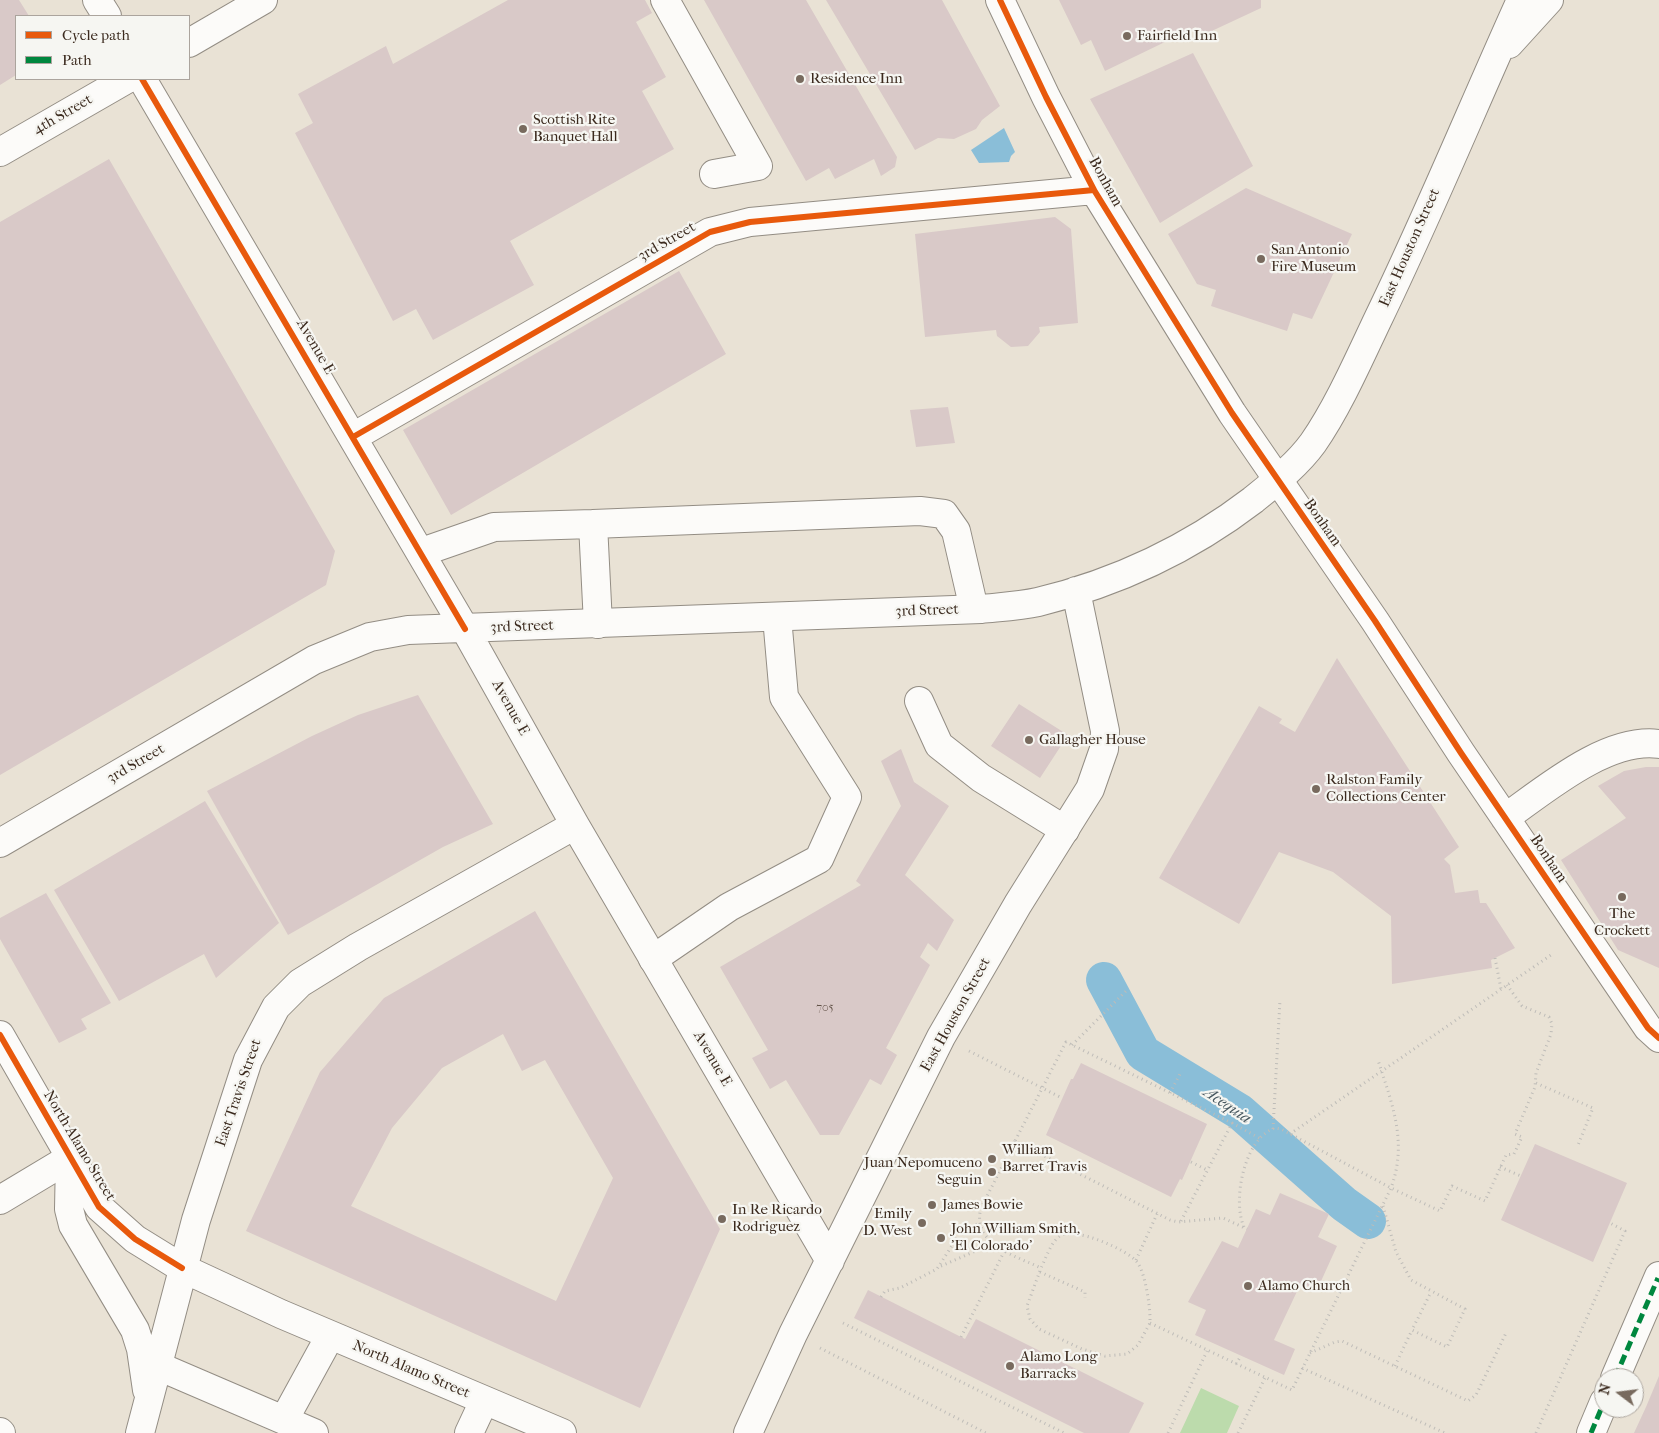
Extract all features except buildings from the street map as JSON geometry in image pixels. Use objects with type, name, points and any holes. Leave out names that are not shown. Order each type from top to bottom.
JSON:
[{"type":"main road","points":[[97,0],[106,15]]},
{"type":"main road","points":[[190,42],[263,0]]},
{"type":"main road","points":[[665,0],[758,166],[714,174]]},
{"type":"main road","name":"Bonham","points":[[1000,0],[1094,190],[1232,414],[1375,621],[1505,818],[1648,1028],[1659,1038]]},
{"type":"main road","name":"East Houston Street","points":[[1277,481],[1313,443],[1347,382],[1393,288],[1520,0]]},
{"type":"main road","points":[[1493,62],[1548,0]]},
{"type":"main road","name":"4th Street","points":[[0,152],[125,80]]},
{"type":"main road","name":"Avenue E","points":[[143,80],[422,552],[575,825],[830,1261]]},
{"type":"main road","name":"3rd Street","points":[[353,437],[710,232],[750,222],[1094,190]]},
{"type":"main road","name":"3rd Street","points":[[0,843],[314,660],[370,637],[408,630],[974,609],[1035,603],[1128,573],[1167,556],[1220,525],[1277,481]]},
{"type":"main road","points":[[422,552],[494,527],[920,511],[944,514],[956,531],[974,609]]},
{"type":"main road","points":[[593,524],[598,624]]},
{"type":"main road","name":"East Houston Street","points":[[748,1433],[793,1334],[941,1038],[1018,904],[1094,780],[1104,749],[1105,731],[1076,591]]},
{"type":"main road","points":[[653,959],[730,907],[819,859],[847,797],[784,697],[776,617]]},
{"type":"main road","points":[[919,701],[939,745],[981,778],[1065,830]]},
{"type":"main road","points":[[1505,818],[1606,751],[1637,743],[1659,744]]},
{"type":"main road","name":"East Travis Street","points":[[145,1431],[148,1400],[182,1268],[248,1060],[276,1007],[300,983],[358,947],[575,825]]},
{"type":"main road","name":"North Alamo Street","points":[[0,1035],[70,1158],[107,1216],[135,1239],[182,1268],[330,1336],[562,1433]]},
{"type":"main road","points":[[0,1200],[70,1158]]},
{"type":"main road","points":[[70,1158],[69,1210],[73,1224],[135,1330],[141,1349],[148,1400]]},
{"type":"main road","points":[[1619,1368],[1659,1277]]},
{"type":"main road","points":[[284,1420],[330,1336]]},
{"type":"main road","points":[[158,1366],[314,1433]]},
{"type":"main road","points":[[469,1433],[484,1400]]},
{"type":"main road","points":[[1591,1433],[1597,1418]]},
{"type":"path","points":[[1290,1134],[1551,955]]},
{"type":"path","points":[[1495,958],[1501,989]]},
{"type":"path","points":[[1015,1141],[1170,1220],[1223,1218],[1246,1228],[1240,1212],[1240,1183],[1247,1160],[1271,1130],[1281,1129],[1392,1188],[1440,1211],[1452,1186],[1485,1201],[1506,1155],[1514,1154],[1522,1137],[1515,1134],[1536,1083],[1536,1073],[1552,1024],[1547,1015],[1522,1006],[1507,985]]},
{"type":"path","points":[[1072,1045],[1126,991]]},
{"type":"path","points":[[1271,1130],[1280,1000]]},
{"type":"path","points":[[941,1038],[1062,1098]]},
{"type":"path","points":[[1085,1298],[1085,1292],[993,1244],[984,1234],[979,1223],[981,1208],[1066,1042],[1262,1139]]},
{"type":"path","points":[[1150,1323],[1292,1390],[1392,1188],[1397,1167],[1398,1135],[1393,1101],[1378,1060]]},
{"type":"path","points":[[1170,1093],[1181,1072]]},
{"type":"path","points":[[1536,1083],[1593,1108],[1578,1144]]},
{"type":"path","points":[[1181,1221],[1232,1124]]},
{"type":"path","points":[[1191,1162],[1207,1170]]},
{"type":"path","points":[[1500,1167],[1521,1176]]},
{"type":"path","points":[[1383,1206],[1396,1252],[1403,1269],[1415,1284],[1465,1309],[1447,1347],[1412,1330]]},
{"type":"path","points":[[1136,1260],[1157,1214]]},
{"type":"path","points":[[940,1266],[960,1233],[979,1223]]},
{"type":"path","points":[[1536,1433],[1625,1230],[1610,1223]]},
{"type":"path","points":[[1064,1233],[1090,1236],[1136,1260],[1142,1270],[1150,1310],[1150,1323],[1138,1345],[1127,1354],[1105,1356],[1082,1350],[1039,1329],[1030,1319],[1027,1306],[1041,1270],[1056,1240],[1064,1233]]},
{"type":"path","points":[[880,1297],[885,1291],[900,1288],[940,1266],[993,1244]]},
{"type":"path","points":[[961,1337],[1005,1250]]},
{"type":"path","points":[[1395,1366],[1431,1292]]},
{"type":"path","points":[[843,1323],[1064,1433]]},
{"type":"path","points":[[1310,1353],[1335,1342],[1342,1341],[1464,1400],[1470,1400],[1476,1395],[1506,1333]]},
{"type":"path","points":[[793,1334],[986,1433]]},
{"type":"path","points":[[1168,1433],[1207,1351]]},
{"type":"path","points":[[1236,1364],[1241,1356]]},
{"type":"path","points":[[1302,1368],[1445,1433]]},
{"type":"path","points":[[1238,1433],[1265,1378]]},
{"type":"green space","points":[[1201,1388],[1239,1406],[1227,1433],[1180,1433]]},
{"type":"water","points":[[1004,128],[1015,152],[1009,162],[979,163],[971,150]]},
{"type":"waterway","name":"Acequia","points":[[1104,980],[1143,1053],[1240,1112],[1344,1204],[1368,1221]]},
{"type":"marked path","points":[[1619,1368],[1658,1278]]},
{"type":"marked path","points":[[1591,1433],[1597,1418]]},
{"type":"cycle path","points":[[1000,0],[1046,97],[1094,190],[1232,413],[1375,621],[1461,753],[1648,1028],[1659,1038]]},
{"type":"cycle path","points":[[143,80],[465,629]]},
{"type":"cycle path","points":[[353,437],[710,232],[750,222],[1094,190]]},
{"type":"cycle path","points":[[0,1035],[99,1207],[135,1239],[182,1268]]},
{"type":"place","name":"Fairfield Inn","points":[[1127,36]]},
{"type":"place","name":"Residence Inn","points":[[800,79]]},
{"type":"place","name":"Scottish Rite Banquet Hall","points":[[523,129]]},
{"type":"place","name":"San Antonio Fire Museum","points":[[1261,259]]},
{"type":"place","name":"Gallagher House","points":[[1029,740]]},
{"type":"place","name":"Ralston Family Collections Center","points":[[1316,789]]},
{"type":"place","name":"The Crockett","points":[[1622,897]]},
{"type":"place","name":"William Barret Travis","points":[[992,1159]]},
{"type":"place","name":"Juan Nepomuceno Seguin","points":[[992,1172]]},
{"type":"place","name":"James Bowie","points":[[932,1205]]},
{"type":"place","name":"In Re Ricardo Rodriguez","points":[[722,1219]]},
{"type":"place","name":"Emily D. West","points":[[922,1223]]},
{"type":"place","name":"John William Smith, 'El Colorado'","points":[[941,1238]]},
{"type":"place","name":"Alamo Church","points":[[1248,1286]]},
{"type":"place","name":"Alamo Long Barracks","points":[[1010,1366]]}]
